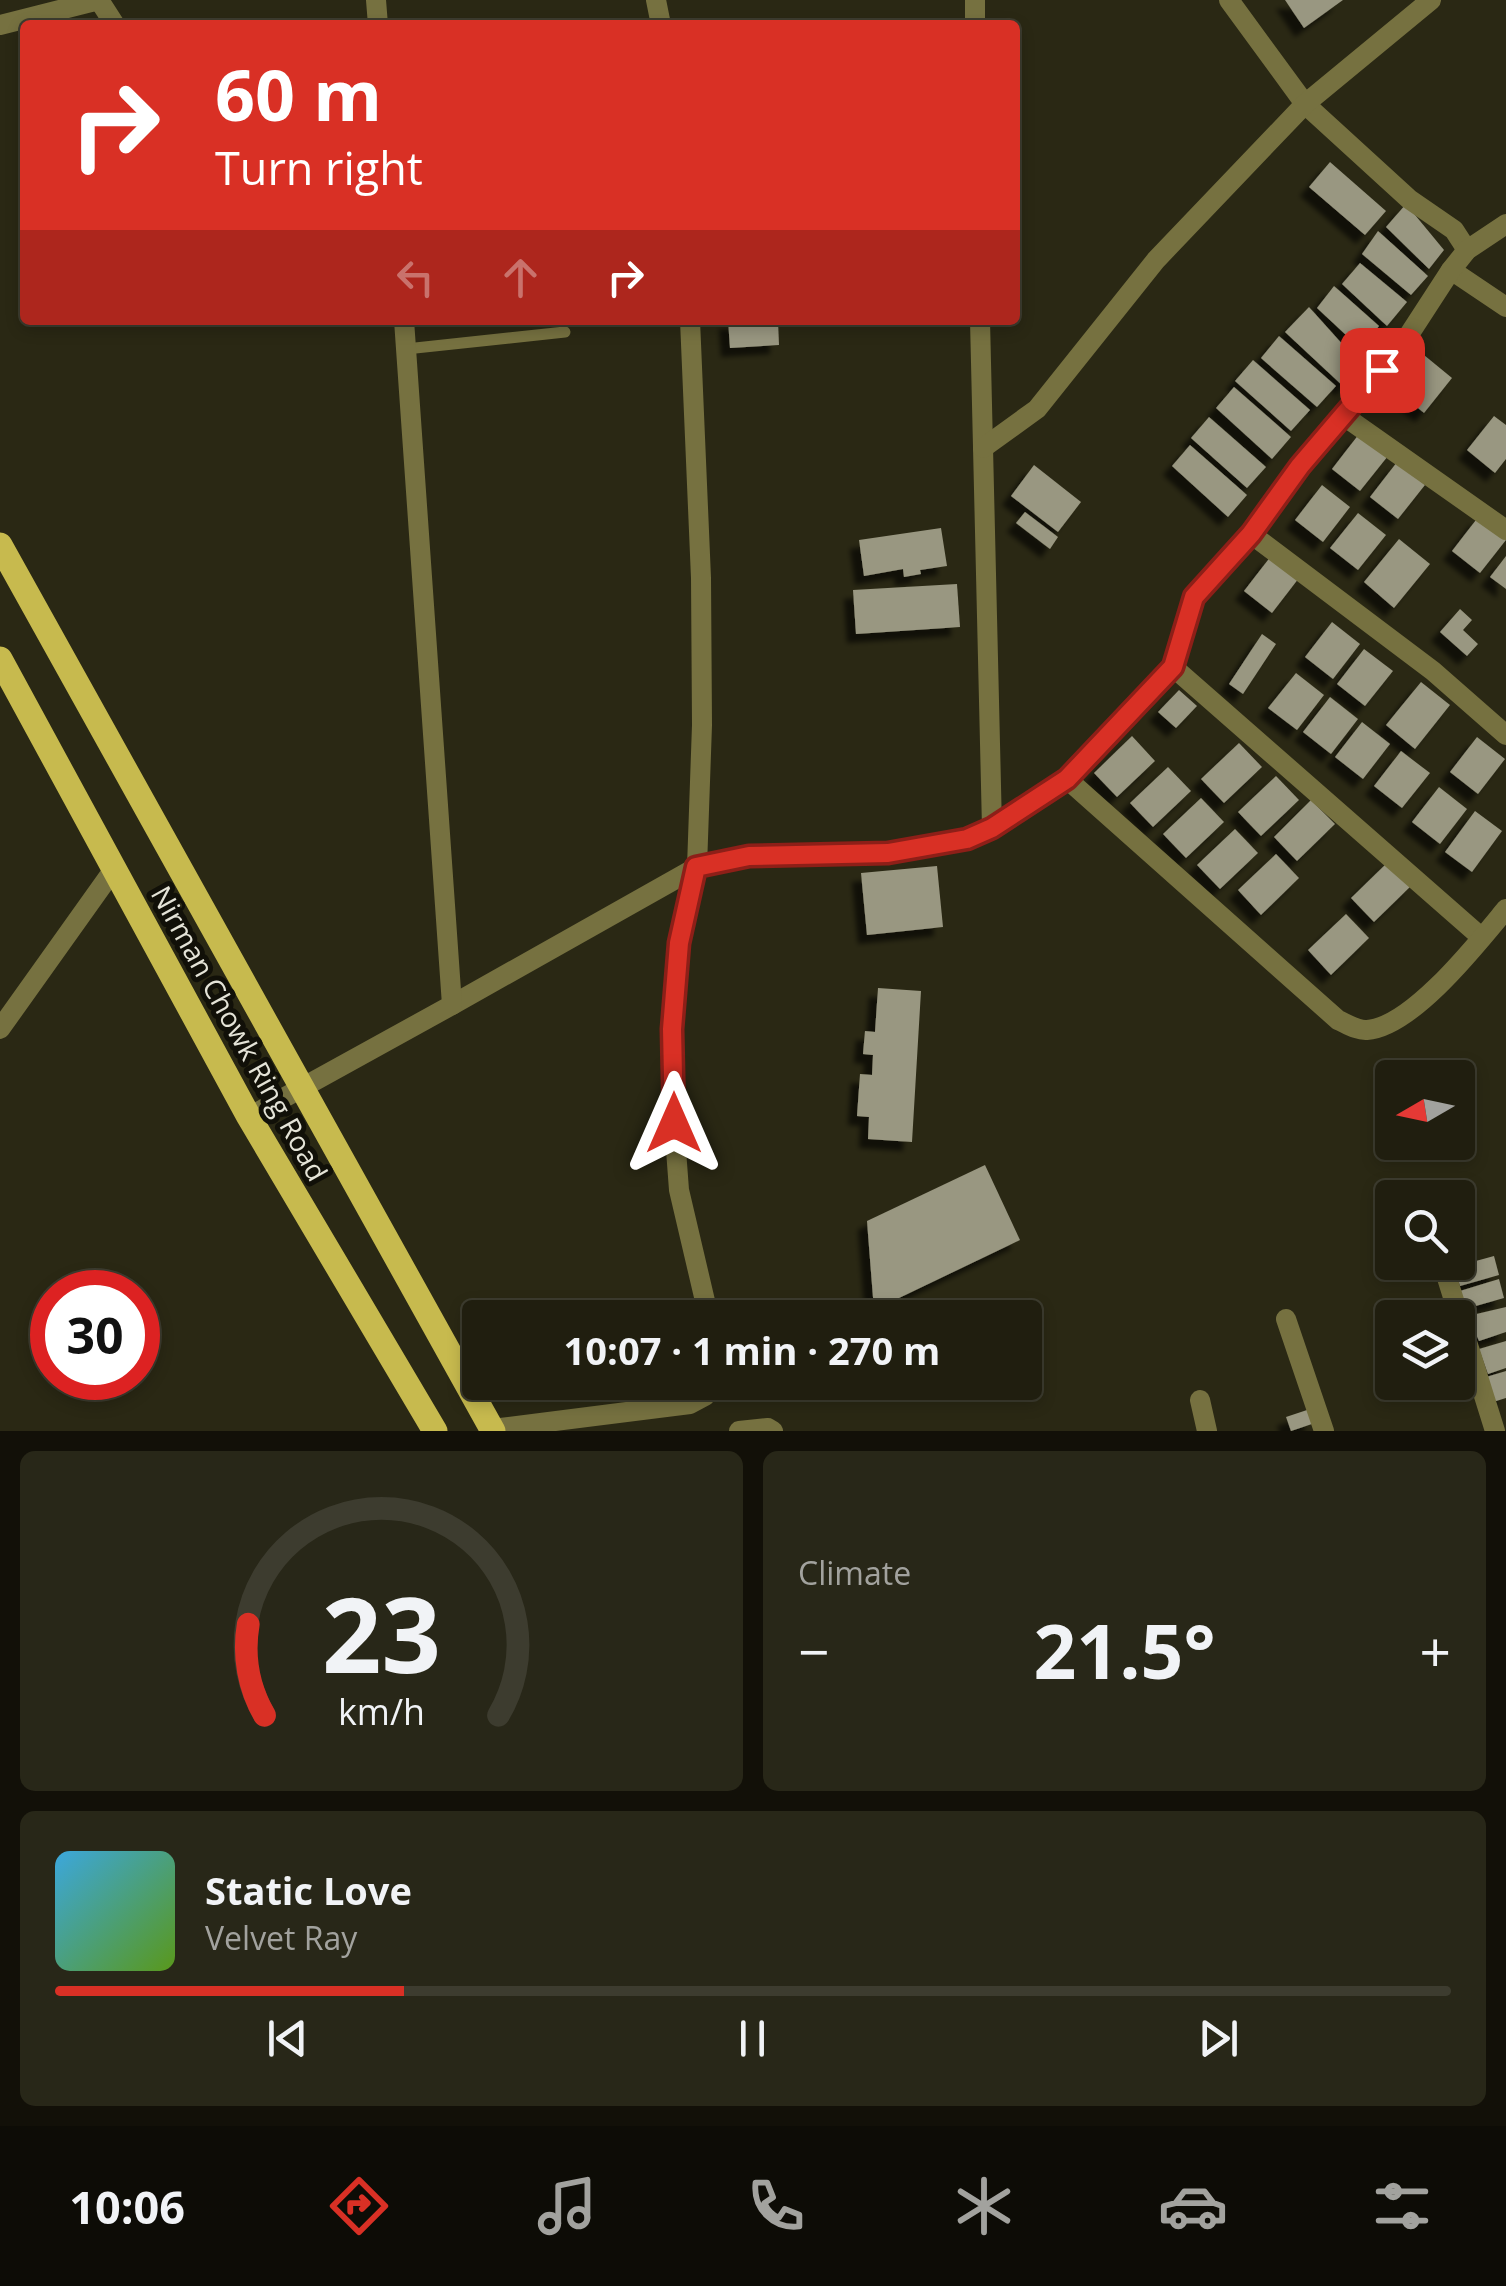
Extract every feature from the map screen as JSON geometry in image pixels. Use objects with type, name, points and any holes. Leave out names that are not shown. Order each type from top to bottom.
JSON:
[{"type":"main road","points":[[0,545],[493,1430]]},
{"type":"main road","name":"Nirman Chowk Ring Road","points":[[0,659],[249,1117],[435,1431]]},
{"type":"street","points":[[0,24],[99,0],[112,20]]},
{"type":"street","points":[[1229,0],[1305,104],[1409,199],[1454,230],[1467,250]]},
{"type":"street","points":[[983,448],[1037,408],[1156,260],[1305,104],[1431,0]]},
{"type":"street","points":[[249,1117],[696,867],[749,856],[888,853],[967,839],[992,828],[1067,779],[1173,667],[1194,597],[1251,534],[1300,466],[1400,347],[1467,250],[1506,224]]},
{"type":"street","points":[[1452,270],[1506,307]]},
{"type":"street","points":[[404,325],[452,1005]]},
{"type":"street","points":[[690,325],[702,596],[702,725],[696,867],[679,943],[672,1029],[679,1190],[705,1300]]},
{"type":"street","points":[[980,325],[992,828]]},
{"type":"street","points":[[1344,416],[1506,530]]},
{"type":"street","points":[[1251,534],[1433,671],[1506,735]]},
{"type":"street","points":[[1173,667],[1480,937]]},
{"type":"street","points":[[1067,779],[1338,1020],[1364,1031],[1394,1024],[1423,1000],[1506,909]]},
{"type":"street","points":[[0,1029],[114,869]]},
{"type":"street","points":[[1448,1280],[1496,1431]]},
{"type":"street","points":[[1286,1319],[1324,1431]]},
{"type":"street","points":[[493,1430],[698,1400]]},
{"type":"street","points":[[1200,1400],[1208,1431]]},
{"type":"street","points":[[738,1431],[773,1431]]},
{"type":"lane","points":[[406,349],[565,332]]},
{"type":"building","points":[[1285,0],[1343,0],[1304,28]]},
{"type":"building","points":[[1330,162],[1386,211],[1365,235],[1309,187]]},
{"type":"building","points":[[1406,204],[1444,250],[1429,269],[1386,227]]},
{"type":"building","points":[[1378,231],[1428,276],[1411,295],[1362,254]]},
{"type":"building","points":[[1360,263],[1407,302],[1387,326],[1342,284]]},
{"type":"building","points":[[1334,286],[1379,326],[1361,349],[1317,308]]},
{"type":"building","points":[[1309,307],[1362,366],[1344,387],[1285,332]]},
{"type":"building","points":[[728,325],[778,325],[779,345],[730,348]]},
{"type":"building","points":[[1279,336],[1336,386],[1317,407],[1261,358]]},
{"type":"building","points":[[1424,355],[1452,378],[1424,413],[1396,390]]},
{"type":"building","points":[[1253,360],[1310,410],[1291,431],[1235,381]]},
{"type":"building","points":[[1234,387],[1291,437],[1272,459],[1216,408]]},
{"type":"building","points":[[1494,416],[1506,425],[1506,459],[1495,473],[1467,450]]},
{"type":"building","points":[[1209,417],[1266,467],[1247,488],[1191,438]]},
{"type":"building","points":[[1359,434],[1388,456],[1360,491],[1332,469]]},
{"type":"building","points":[[1190,445],[1247,495],[1228,517],[1172,466]]},
{"type":"building","points":[[1397,462],[1425,485],[1398,519],[1370,497]]},
{"type":"building","points":[[1034,465],[1081,502],[1058,532],[1011,496]]},
{"type":"building","points":[[1322,485],[1350,507],[1323,542],[1295,520]]},
{"type":"building","points":[[1025,512],[1058,537],[1050,549],[1016,523]]},
{"type":"building","points":[[1358,513],[1386,535],[1358,570],[1330,548]]},
{"type":"building","points":[[1479,516],[1506,540],[1480,573],[1452,551]]},
{"type":"building","points":[[941,528],[947,566],[904,577],[903,569],[864,576],[859,540]]},
{"type":"building","points":[[1399,539],[1430,564],[1394,608],[1364,582]]},
{"type":"building","points":[[1271,556],[1299,578],[1272,613],[1244,591]]},
{"type":"building","points":[[1506,556],[1506,589],[1490,577]]},
{"type":"building","points":[[957,584],[960,627],[856,634],[853,590]]},
{"type":"building","points":[[1460,609],[1472,620],[1463,630],[1478,644],[1467,656],[1440,632]]},
{"type":"building","points":[[1332,622],[1360,644],[1333,679],[1305,657]]},
{"type":"building","points":[[1262,634],[1276,644],[1243,694],[1229,684]]},
{"type":"building","points":[[1364,649],[1393,671],[1365,706],[1337,684]]},
{"type":"building","points":[[1296,673],[1324,695],[1297,730],[1268,708]]},
{"type":"building","points":[[1421,682],[1450,705],[1415,749],[1386,725]]},
{"type":"building","points":[[1179,690],[1197,706],[1176,728],[1158,712]]},
{"type":"building","points":[[1330,697],[1358,719],[1331,754],[1303,732]]},
{"type":"building","points":[[1362,722],[1390,744],[1363,779],[1335,757]]},
{"type":"building","points":[[1132,736],[1155,761],[1117,797],[1094,773]]},
{"type":"building","points":[[1477,737],[1505,759],[1478,794],[1450,772]]},
{"type":"building","points":[[1239,743],[1262,767],[1224,803],[1201,779]]},
{"type":"building","points":[[1401,751],[1430,773],[1402,808],[1374,786]]},
{"type":"building","points":[[1168,767],[1191,791],[1153,827],[1130,803]]},
{"type":"building","points":[[1276,776],[1299,800],[1261,836],[1238,812]]},
{"type":"building","points":[[1439,787],[1467,809],[1440,844],[1412,822]]},
{"type":"building","points":[[1201,798],[1224,822],[1186,858],[1163,834]]},
{"type":"building","points":[[1311,800],[1335,824],[1297,861],[1274,837]]},
{"type":"building","points":[[1475,811],[1502,831],[1472,872],[1445,852]]},
{"type":"building","points":[[1235,829],[1258,853],[1220,889],[1197,865]]},
{"type":"building","points":[[1276,854],[1299,878],[1261,915],[1238,890]]},
{"type":"building","points":[[1389,861],[1412,885],[1374,922],[1351,898]]},
{"type":"building","points":[[937,866],[943,927],[867,935],[861,873]]},
{"type":"building","points":[[1346,914],[1369,938],[1331,975],[1308,950]]},
{"type":"building","points":[[878,988],[921,991],[912,1142],[868,1139],[869,1117],[857,1116],[860,1074],[872,1075],[873,1055],[863,1054],[865,1031],[875,1032]]},
{"type":"building","points":[[985,1165],[1020,1240],[895,1300],[873,1300],[867,1221]]},
{"type":"building","points":[[1494,1256],[1499,1275],[1460,1286],[1458,1280],[1475,1280],[1475,1261]]},
{"type":"building","points":[[1499,1279],[1504,1298],[1475,1306],[1475,1300],[1462,1300],[1460,1291]]},
{"type":"building","points":[[1506,1307],[1506,1332],[1479,1341],[1475,1314]]},
{"type":"building","points":[[1506,1341],[1506,1368],[1488,1374],[1479,1349]]},
{"type":"building","points":[[1506,1371],[1506,1398],[1493,1402],[1483,1378]]},
{"type":"building","points":[[1310,1409],[1315,1423],[1291,1431],[1286,1417]]},
{"type":"route","points":[[674,1123],[672,1029],[679,943],[696,867],[749,856],[888,853],[967,839],[992,828],[1067,779],[1173,667],[1194,597],[1251,534],[1300,466],[1382,370]]}]
